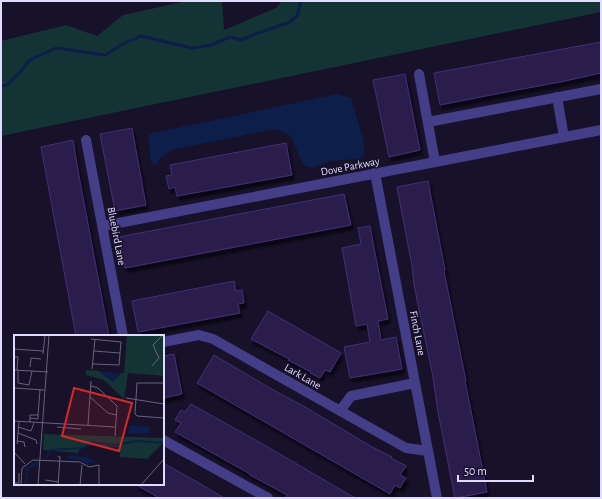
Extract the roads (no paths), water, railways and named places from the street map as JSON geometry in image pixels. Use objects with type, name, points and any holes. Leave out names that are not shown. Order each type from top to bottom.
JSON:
[{"type":"street","points":[[419,74],[435,162]]},
{"type":"street","points":[[428,122],[601,89]]},
{"type":"street","points":[[557,97],[564,137]]},
{"type":"street","name":"Dove Parkway","points":[[102,226],[601,130]]},
{"type":"street","name":"Bluebird Lane","points":[[86,140],[123,335]]},
{"type":"street","name":"Finch Lane","points":[[375,173],[437,498]]},
{"type":"street","name":"Lark Lane","points":[[164,342],[199,335],[213,338],[406,448],[428,451]]},
{"type":"street","points":[[340,411],[351,396],[415,383]]},
{"type":"street","points":[[164,441],[268,498]]},
{"type":"water","points":[[337,94],[351,98],[364,141],[364,156],[357,159],[331,161],[312,168],[303,165],[291,136],[276,129],[172,150],[160,158],[157,165],[151,163],[148,134]]},
{"type":"waterway","points":[[1,86],[7,85],[30,60],[56,48],[105,55],[123,44],[141,36],[192,48],[211,45],[230,37],[241,40],[290,22],[297,16],[301,1]]}]
